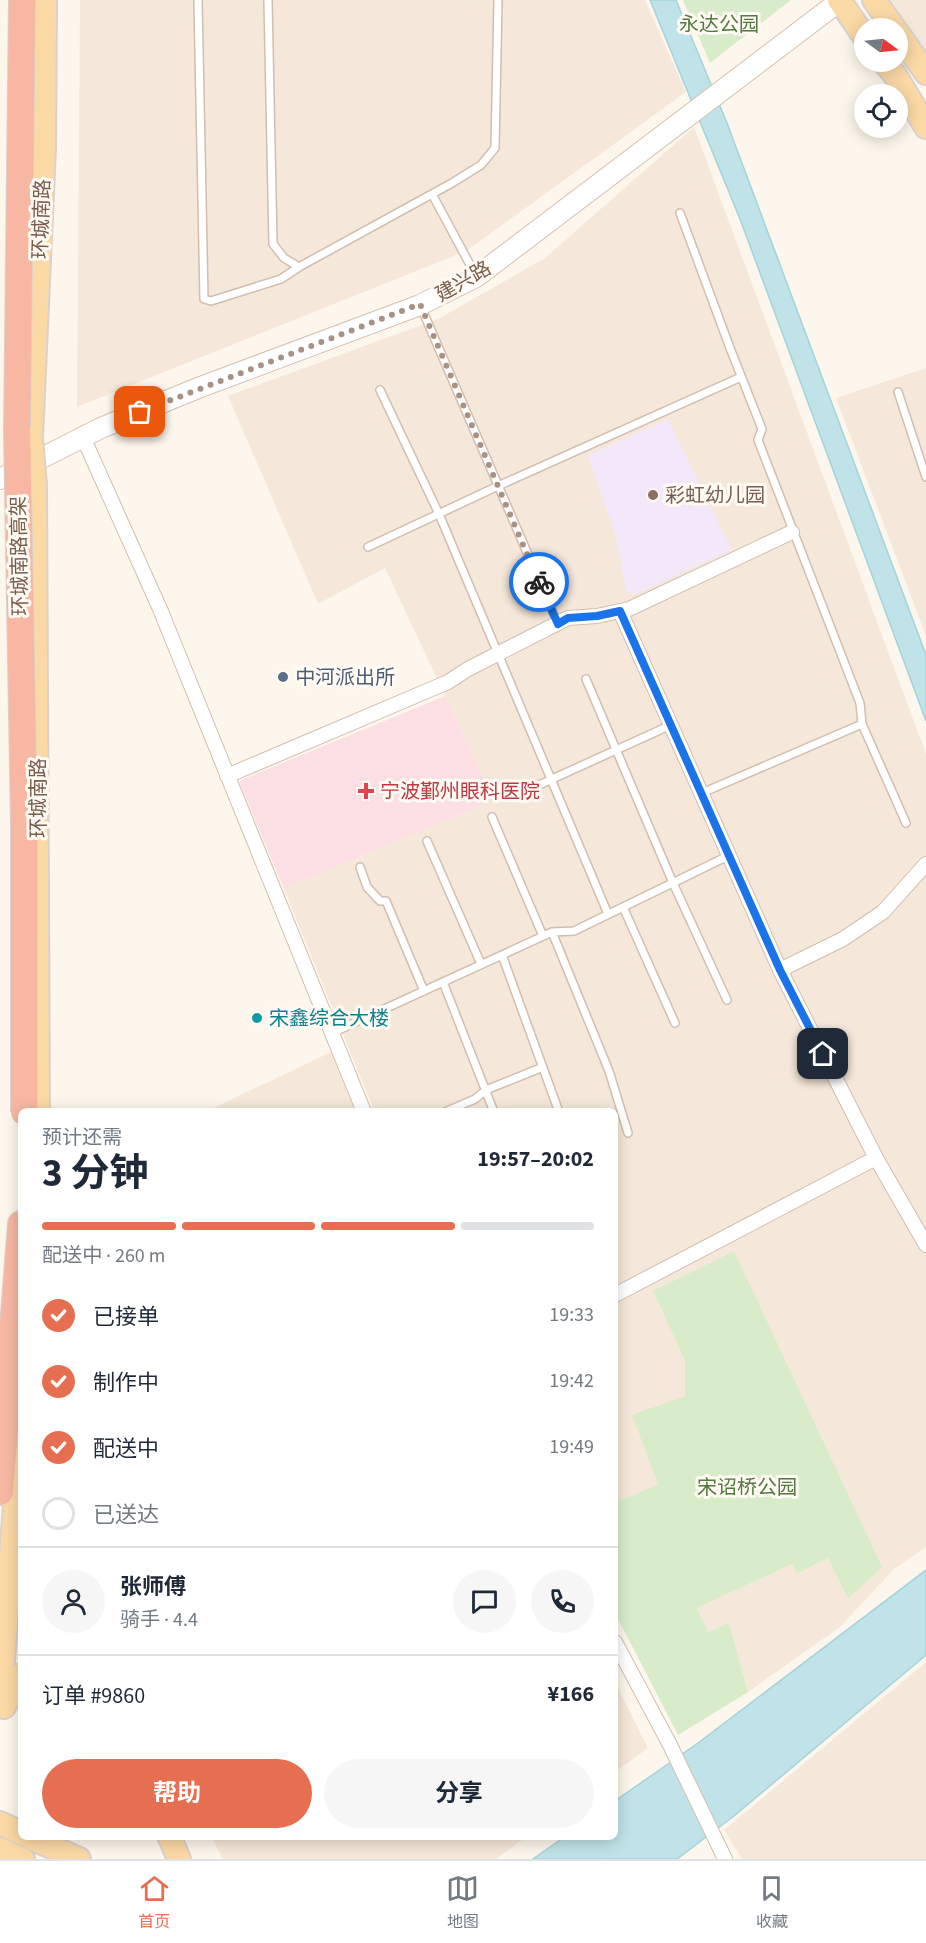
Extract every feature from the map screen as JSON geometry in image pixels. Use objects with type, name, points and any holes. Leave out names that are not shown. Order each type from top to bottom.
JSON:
[{"type":"highway","name":"环城南路高架","points":[[22,0],[17,430],[24,826],[24,1108]]},
{"type":"highway","points":[[0,1492],[18,1262]]},
{"type":"main road","name":"环城南路","points":[[38,1108],[35,485],[32,438],[44,148],[45,0]]},
{"type":"main road","points":[[840,0],[854,21]]},
{"type":"main road","points":[[874,0],[887,18]]},
{"type":"main road","points":[[908,49],[926,74]]},
{"type":"main road","points":[[893,72],[926,126]]},
{"type":"main road","points":[[0,1701],[18,1469]]},
{"type":"main road","points":[[0,1714],[18,1681]]},
{"type":"main road","points":[[0,1823],[18,1832]]},
{"type":"main road","points":[[36,1840],[79,1859]]},
{"type":"main road","points":[[171,1840],[179,1859]]},
{"type":"main road","points":[[0,1848],[23,1859]]},
{"type":"street","name":"建兴路","points":[[0,479],[101,428],[198,388],[420,304],[476,277],[840,0]]},
{"type":"street","points":[[83,437],[160,609],[362,1108]]},
{"type":"street","points":[[227,776],[448,682],[568,618],[597,616],[629,609],[792,532]]},
{"type":"street","points":[[620,611],[780,970],[876,1158],[926,1245]]},
{"type":"street","points":[[780,970],[843,939],[883,912],[926,864]]},
{"type":"street","points":[[618,1293],[876,1158]]},
{"type":"street","points":[[618,1648],[670,1744],[726,1859]]},
{"type":"lane","points":[[198,0],[204,299],[211,301],[281,279],[481,165],[495,148],[498,0]]},
{"type":"lane","points":[[268,0],[273,244],[284,258],[299,267]]},
{"type":"lane","points":[[432,194],[476,277]]},
{"type":"lane","points":[[680,213],[762,429],[758,440],[860,703],[862,724],[906,823]]},
{"type":"lane","points":[[420,304],[558,624]]},
{"type":"lane","points":[[368,547],[741,377]]},
{"type":"lane","points":[[380,390],[438,514],[608,914]]},
{"type":"lane","points":[[898,392],[926,477]]},
{"type":"lane","points":[[586,679],[615,750],[727,1000]]},
{"type":"lane","points":[[702,793],[862,724]]},
{"type":"lane","points":[[528,790],[671,725]]},
{"type":"lane","points":[[492,817],[543,936]]},
{"type":"lane","points":[[427,841],[481,964]]},
{"type":"lane","points":[[332,1033],[552,932],[574,931],[730,855]]},
{"type":"lane","points":[[360,867],[367,887],[381,901],[386,901],[424,991]]},
{"type":"lane","points":[[622,908],[675,1023]]},
{"type":"lane","points":[[552,932],[609,1071],[628,1133]]},
{"type":"lane","points":[[502,955],[558,1108]]},
{"type":"lane","points":[[443,982],[493,1108]]},
{"type":"lane","points":[[454,1108],[475,1099],[486,1090],[543,1067]]},
{"type":"shaded area","points":[[80,0],[645,0],[686,92],[466,251],[77,407]]},
{"type":"shaded area","points":[[885,0],[926,0],[926,60],[908,34],[908,18],[897,18]]},
{"type":"shaded area","points":[[694,127],[926,754],[926,1547],[894,1569],[840,1627],[748,1692],[729,1624],[708,1632],[697,1608],[792,1564],[798,1574],[828,1558],[848,1599],[882,1566],[653,1291],[685,1361],[685,1396],[658,1484],[618,1502],[618,1108],[373,1108],[284,889],[494,800],[385,568],[318,604],[228,396],[438,319],[545,258]]},
{"type":"shaded area","points":[[926,368],[926,636],[836,398]]},
{"type":"shaded area","name":"彩虹幼儿园","points":[[668,419],[732,550],[633,595],[626,591],[616,536],[588,455]]},
{"type":"shaded area","name":"宁波鄞州眼科医院","points":[[445,696],[494,800],[284,889],[239,781]]},
{"type":"shaded area","points":[[331,1052],[354,1108],[213,1108]]},
{"type":"shaded area","points":[[926,1662],[926,1859],[742,1859],[724,1830]]},
{"type":"shaded area","points":[[618,1688],[648,1748],[618,1770]]},
{"type":"shaded area","points":[[213,1840],[522,1840],[496,1859],[223,1859]]},
{"type":"green space","name":"永达公园","points":[[683,0],[791,0],[710,63]]},
{"type":"green space","name":"宋诏桥公园","points":[[734,1251],[882,1567],[848,1599],[828,1558],[797,1574],[792,1564],[697,1608],[708,1632],[729,1623],[748,1692],[678,1735],[618,1619],[618,1502],[658,1484],[632,1415],[685,1396],[685,1361],[653,1291]]},
{"type":"water","points":[[650,0],[676,0],[727,123],[926,655],[926,721],[740,219]]},
{"type":"water","points":[[926,1570],[926,1655],[734,1816],[677,1859],[533,1859],[560,1840],[618,1840],[618,1799],[698,1743]]},
{"type":"way so far","points":[[140,412],[420,304],[539,582]]},
{"type":"place","name":"彩虹幼儿园","points":[[653,495]]},
{"type":"place","name":"中河派出所","points":[[283,677]]},
{"type":"place","name":"宁波鄞州眼科医院","points":[[366,791]]},
{"type":"place","name":"宋鑫综合大楼","points":[[257,1018]]},
{"type":"route","points":[[539,582],[558,624],[568,618],[597,616],[620,611],[780,970],[823,1054]]}]
